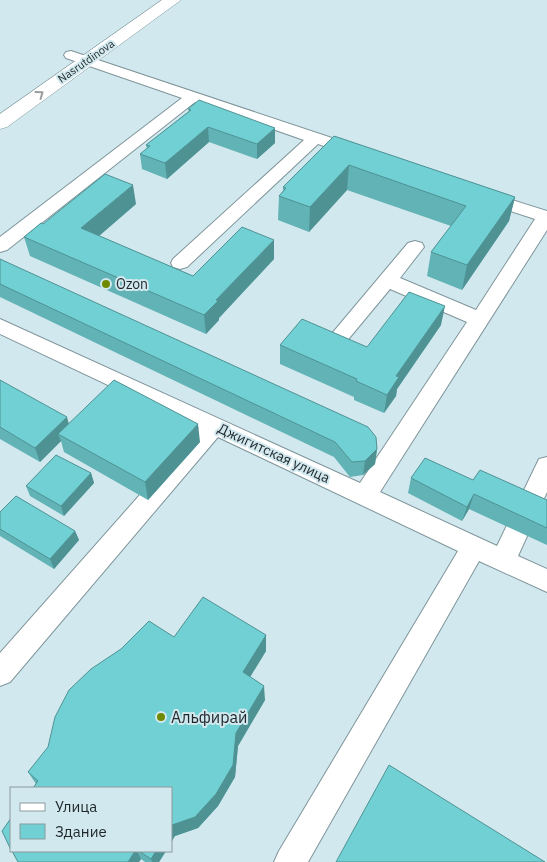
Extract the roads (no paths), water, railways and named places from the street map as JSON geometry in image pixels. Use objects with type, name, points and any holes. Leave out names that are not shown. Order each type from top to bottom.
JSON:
[{"type":"main road","points":[[0,104],[78,58],[151,0]]},
{"type":"main road","name":"Nasrutdinova","points":[[0,123],[78,58],[173,0]]},
{"type":"street","points":[[78,58],[370,157]]},
{"type":"street","points":[[0,246],[194,96]]},
{"type":"street","points":[[180,263],[315,138]]},
{"type":"street","points":[[365,496],[546,217],[462,189]]},
{"type":"street","points":[[334,343],[415,247]]},
{"type":"street","points":[[387,280],[479,319]]},
{"type":"street","name":"Джигитская улица","points":[[0,326],[547,581]]},
{"type":"street","points":[[0,673],[215,425]]},
{"type":"street","points":[[503,560],[547,466]]},
{"type":"street","points":[[290,862],[424,636],[474,547]]},
{"type":"place","name":"Ozon","points":[[106,284]]},
{"type":"place","name":"Альфирай","points":[[161,717]]}]
